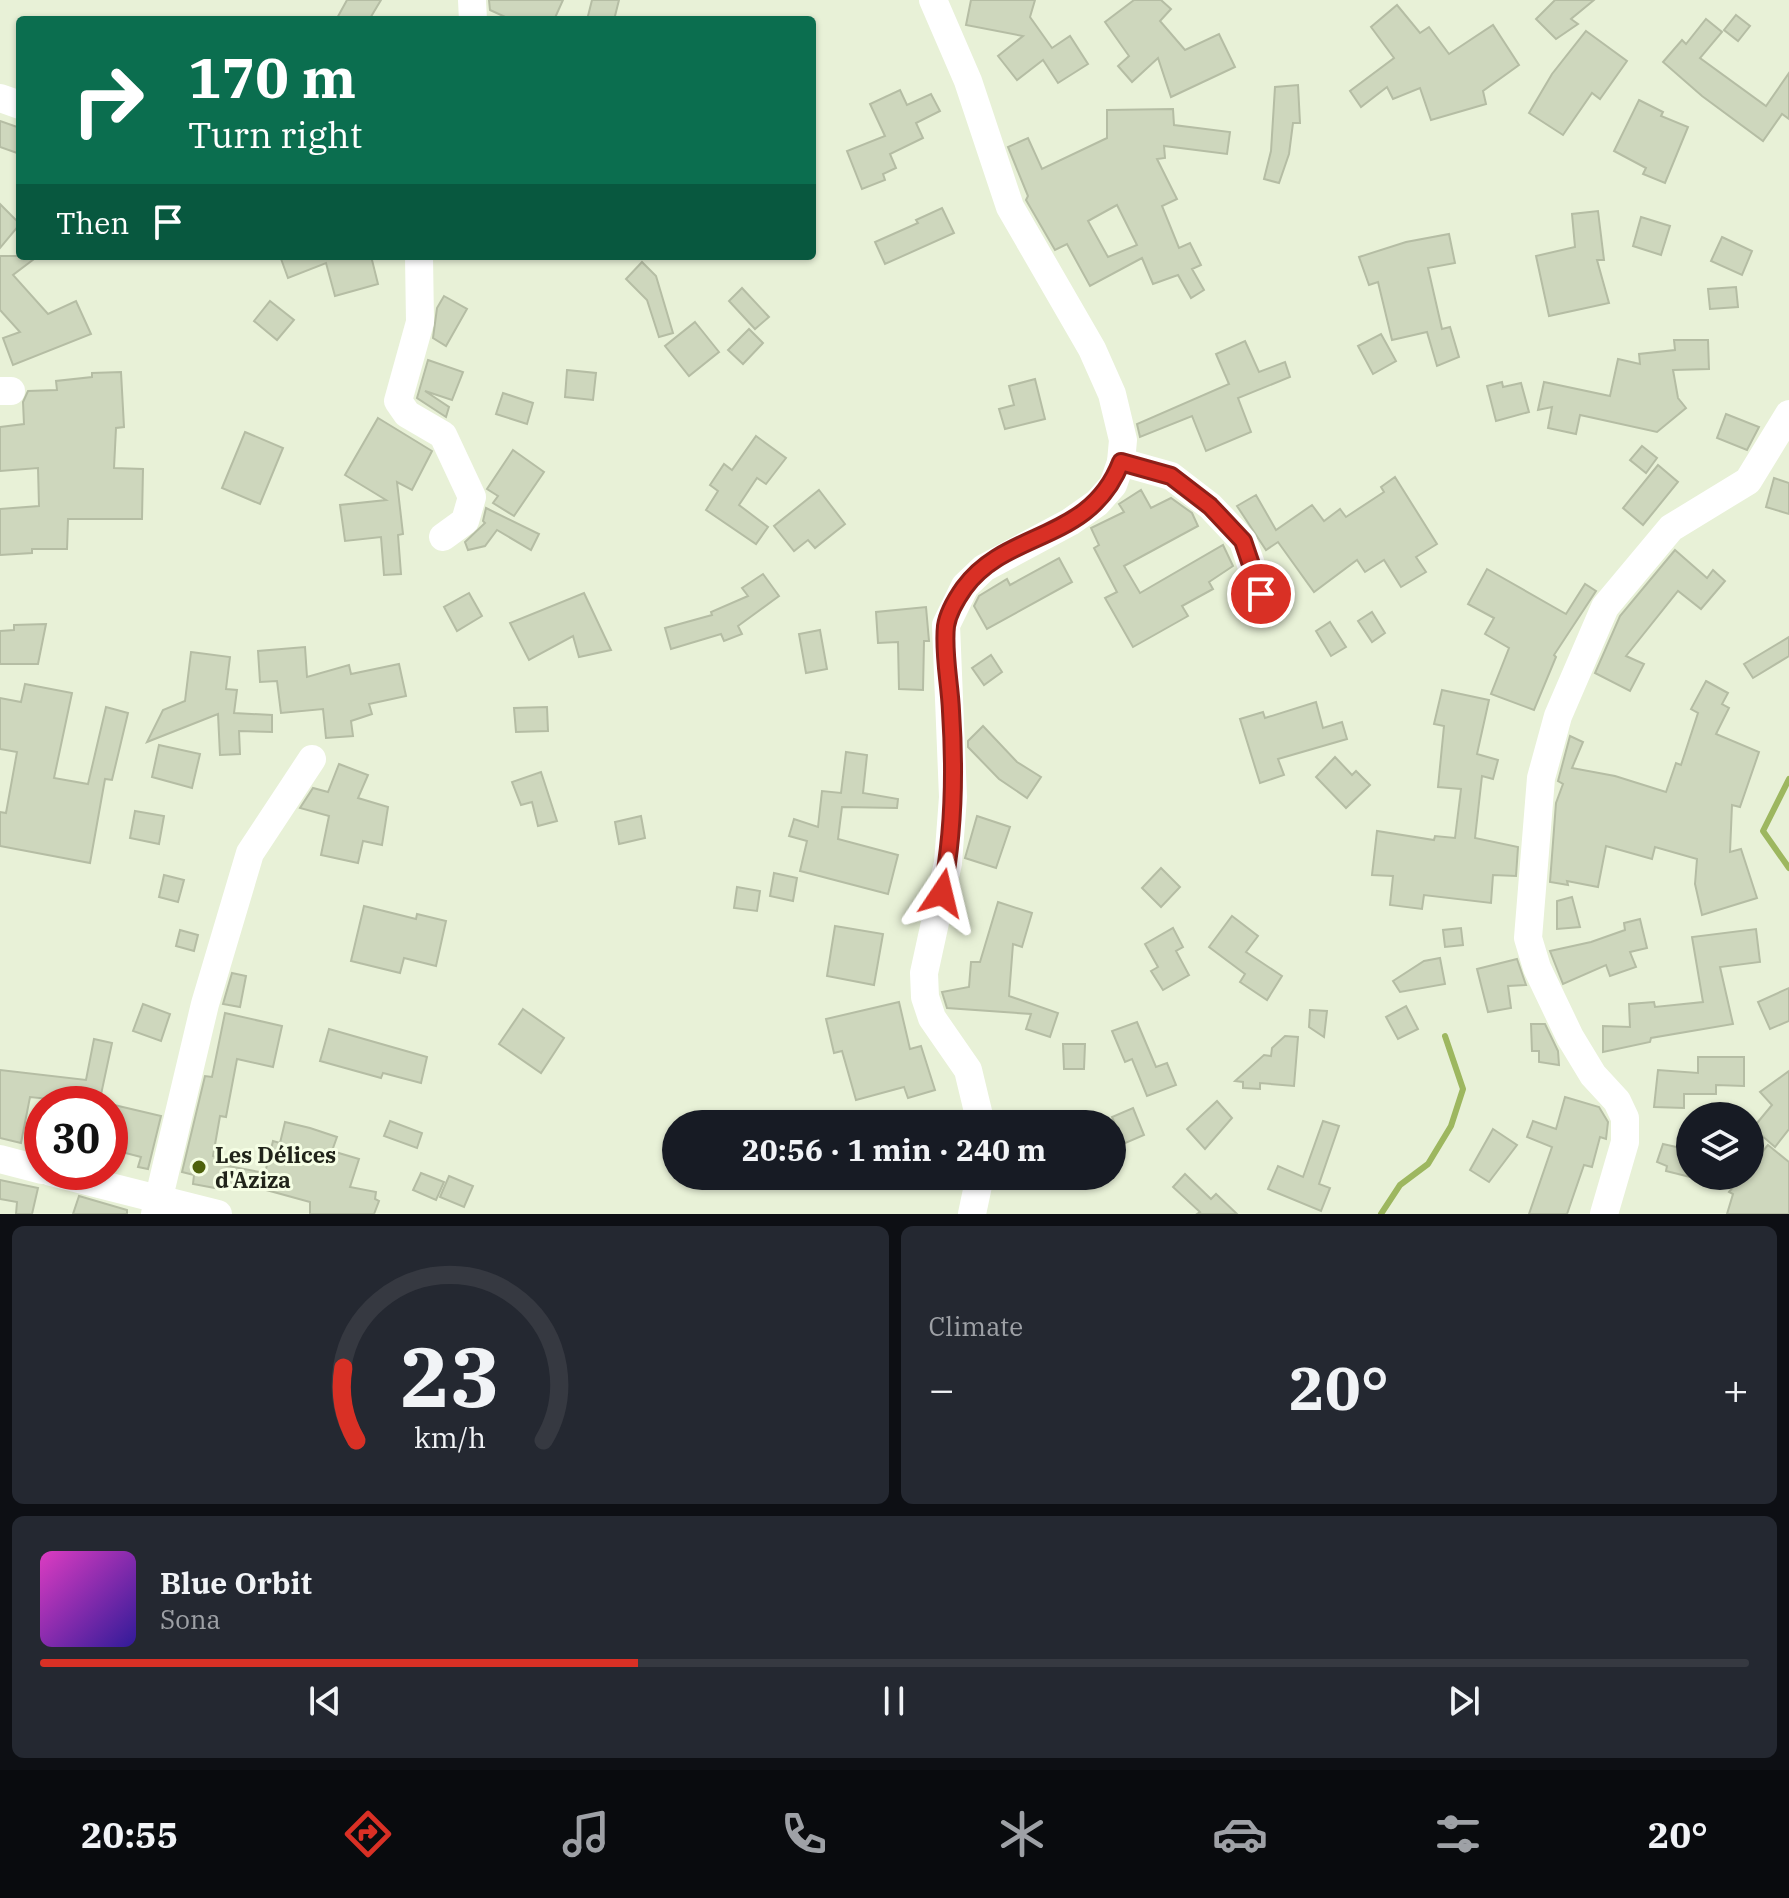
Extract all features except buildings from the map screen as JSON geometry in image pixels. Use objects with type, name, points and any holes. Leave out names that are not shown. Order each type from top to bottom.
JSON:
[{"type":"street","points":[[933,0],[968,81],[1010,207],[1067,300],[1112,394],[1123,440],[1121,462],[1113,485],[1097,503],[1070,522],[984,568],[965,586],[946,625],[953,797],[948,863],[924,973],[925,997],[932,1018],[968,1070],[978,1110]]},
{"type":"street","points":[[419,260],[420,322],[398,401],[407,414],[443,435],[472,497],[465,521],[443,537]]},
{"type":"street","points":[[1604,1214],[1625,1142],[1625,1118],[1617,1101],[1593,1075],[1570,1037],[1537,968],[1528,938],[1541,778],[1558,716],[1605,607],[1671,528],[1748,481],[1789,414]]},
{"type":"street","points":[[1121,462],[1171,476],[1210,506],[1243,541],[1261,594]]},
{"type":"street","points":[[156,1206],[205,1004],[250,853],[312,759]]},
{"type":"street","points":[[0,1159],[24,1165]]},
{"type":"street","points":[[107,1190],[156,1206],[218,1214]]},
{"type":"street","points":[[972,1214],[977,1190]]},
{"type":"waterway","points":[[1789,779],[1763,831],[1789,868]]},
{"type":"waterway","points":[[1381,1214],[1400,1185],[1428,1164],[1451,1126],[1463,1089],[1445,1036]]},
{"type":"place","name":"Les Délices d'Aziza","points":[[199,1167]]},
{"type":"route","points":[[942,893],[948,863],[953,797],[946,625],[965,586],[984,568],[1070,522],[1097,503],[1113,485],[1121,462],[1171,476],[1210,506],[1243,541],[1261,594]]}]
